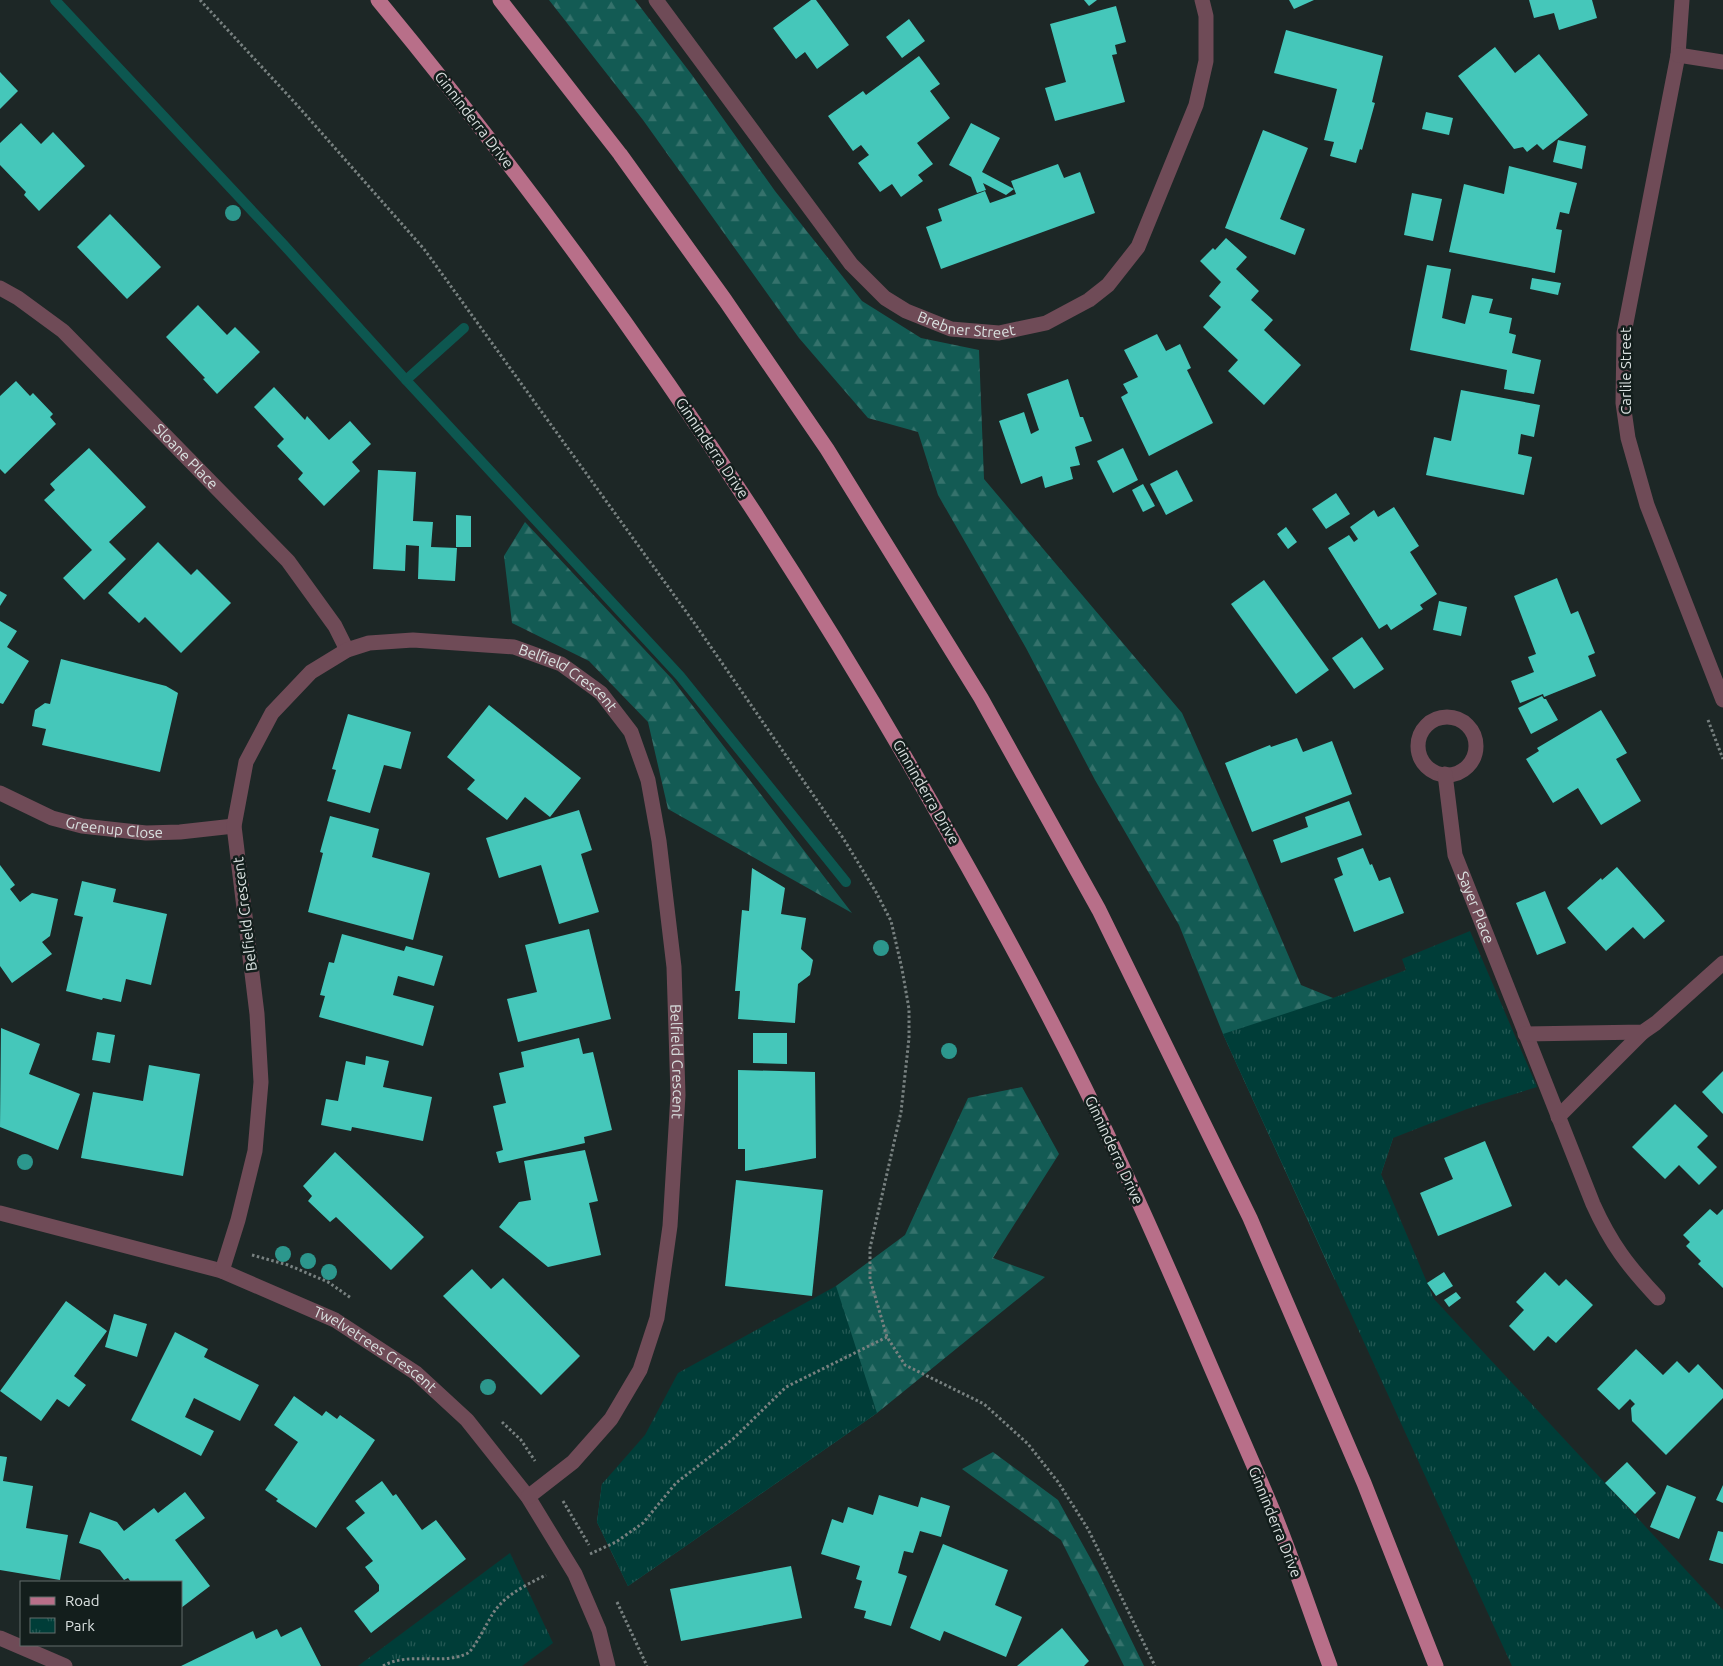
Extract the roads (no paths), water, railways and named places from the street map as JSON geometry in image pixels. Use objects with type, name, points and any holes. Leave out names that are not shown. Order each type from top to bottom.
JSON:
[{"type":"main road","name":"Ginninderra Drive","points":[[378,0],[533,196],[638,340],[740,488],[904,753],[1004,931],[1085,1088],[1160,1249],[1274,1513],[1330,1666]]},
{"type":"main road","points":[[500,0],[620,154],[725,300],[827,449],[981,698],[1098,910],[1250,1218],[1364,1483],[1436,1666]]},
{"type":"street","name":"Brebner Street","points":[[656,0],[851,264],[885,298],[906,311],[951,329],[999,332],[1046,323],[1089,300],[1108,285],[1138,247],[1196,105],[1206,61],[1206,16],[1202,0]]},
{"type":"street","name":"Carlile Street","points":[[1682,0],[1678,55],[1624,333],[1623,403],[1628,438],[1647,505],[1723,700]]},
{"type":"street","points":[[1678,55],[1723,62]]},
{"type":"street","name":"Sloane Place","points":[[0,288],[18,298],[63,331],[288,561],[335,626],[347,650]]},
{"type":"street","name":"Belfield Crescent","points":[[222,1272],[238,1220],[255,1151],[261,1082],[257,1014],[234,826],[246,762],[272,713],[311,672],[347,650],[369,643],[413,640],[514,647],[561,664],[601,693],[631,732],[648,780],[660,841],[674,967],[678,1096],[670,1226],[658,1318],[640,1370],[611,1418],[573,1462],[528,1497]]},
{"type":"street","name":"Sayer Place","points":[[1445,774],[1455,855],[1558,1117],[1603,1227],[1630,1269],[1658,1298]]},
{"type":"street","name":"Greenup Close","points":[[0,794],[52,818],[82,826],[146,833],[180,832],[234,826]]},
{"type":"street","points":[[1558,1117],[1643,1032],[1664,1017],[1723,963]]},
{"type":"street","points":[[1525,1034],[1643,1032]]},
{"type":"street","name":"Twelvetrees Crescent","points":[[0,1213],[222,1272],[335,1320],[416,1373],[468,1420],[528,1497],[575,1574],[599,1630],[608,1666]]},
{"type":"street","points":[[0,1638],[65,1666]]},
{"type":"waterway","points":[[55,0],[283,244],[680,676],[846,882]]},
{"type":"waterway","points":[[406,380],[464,328]]}]
